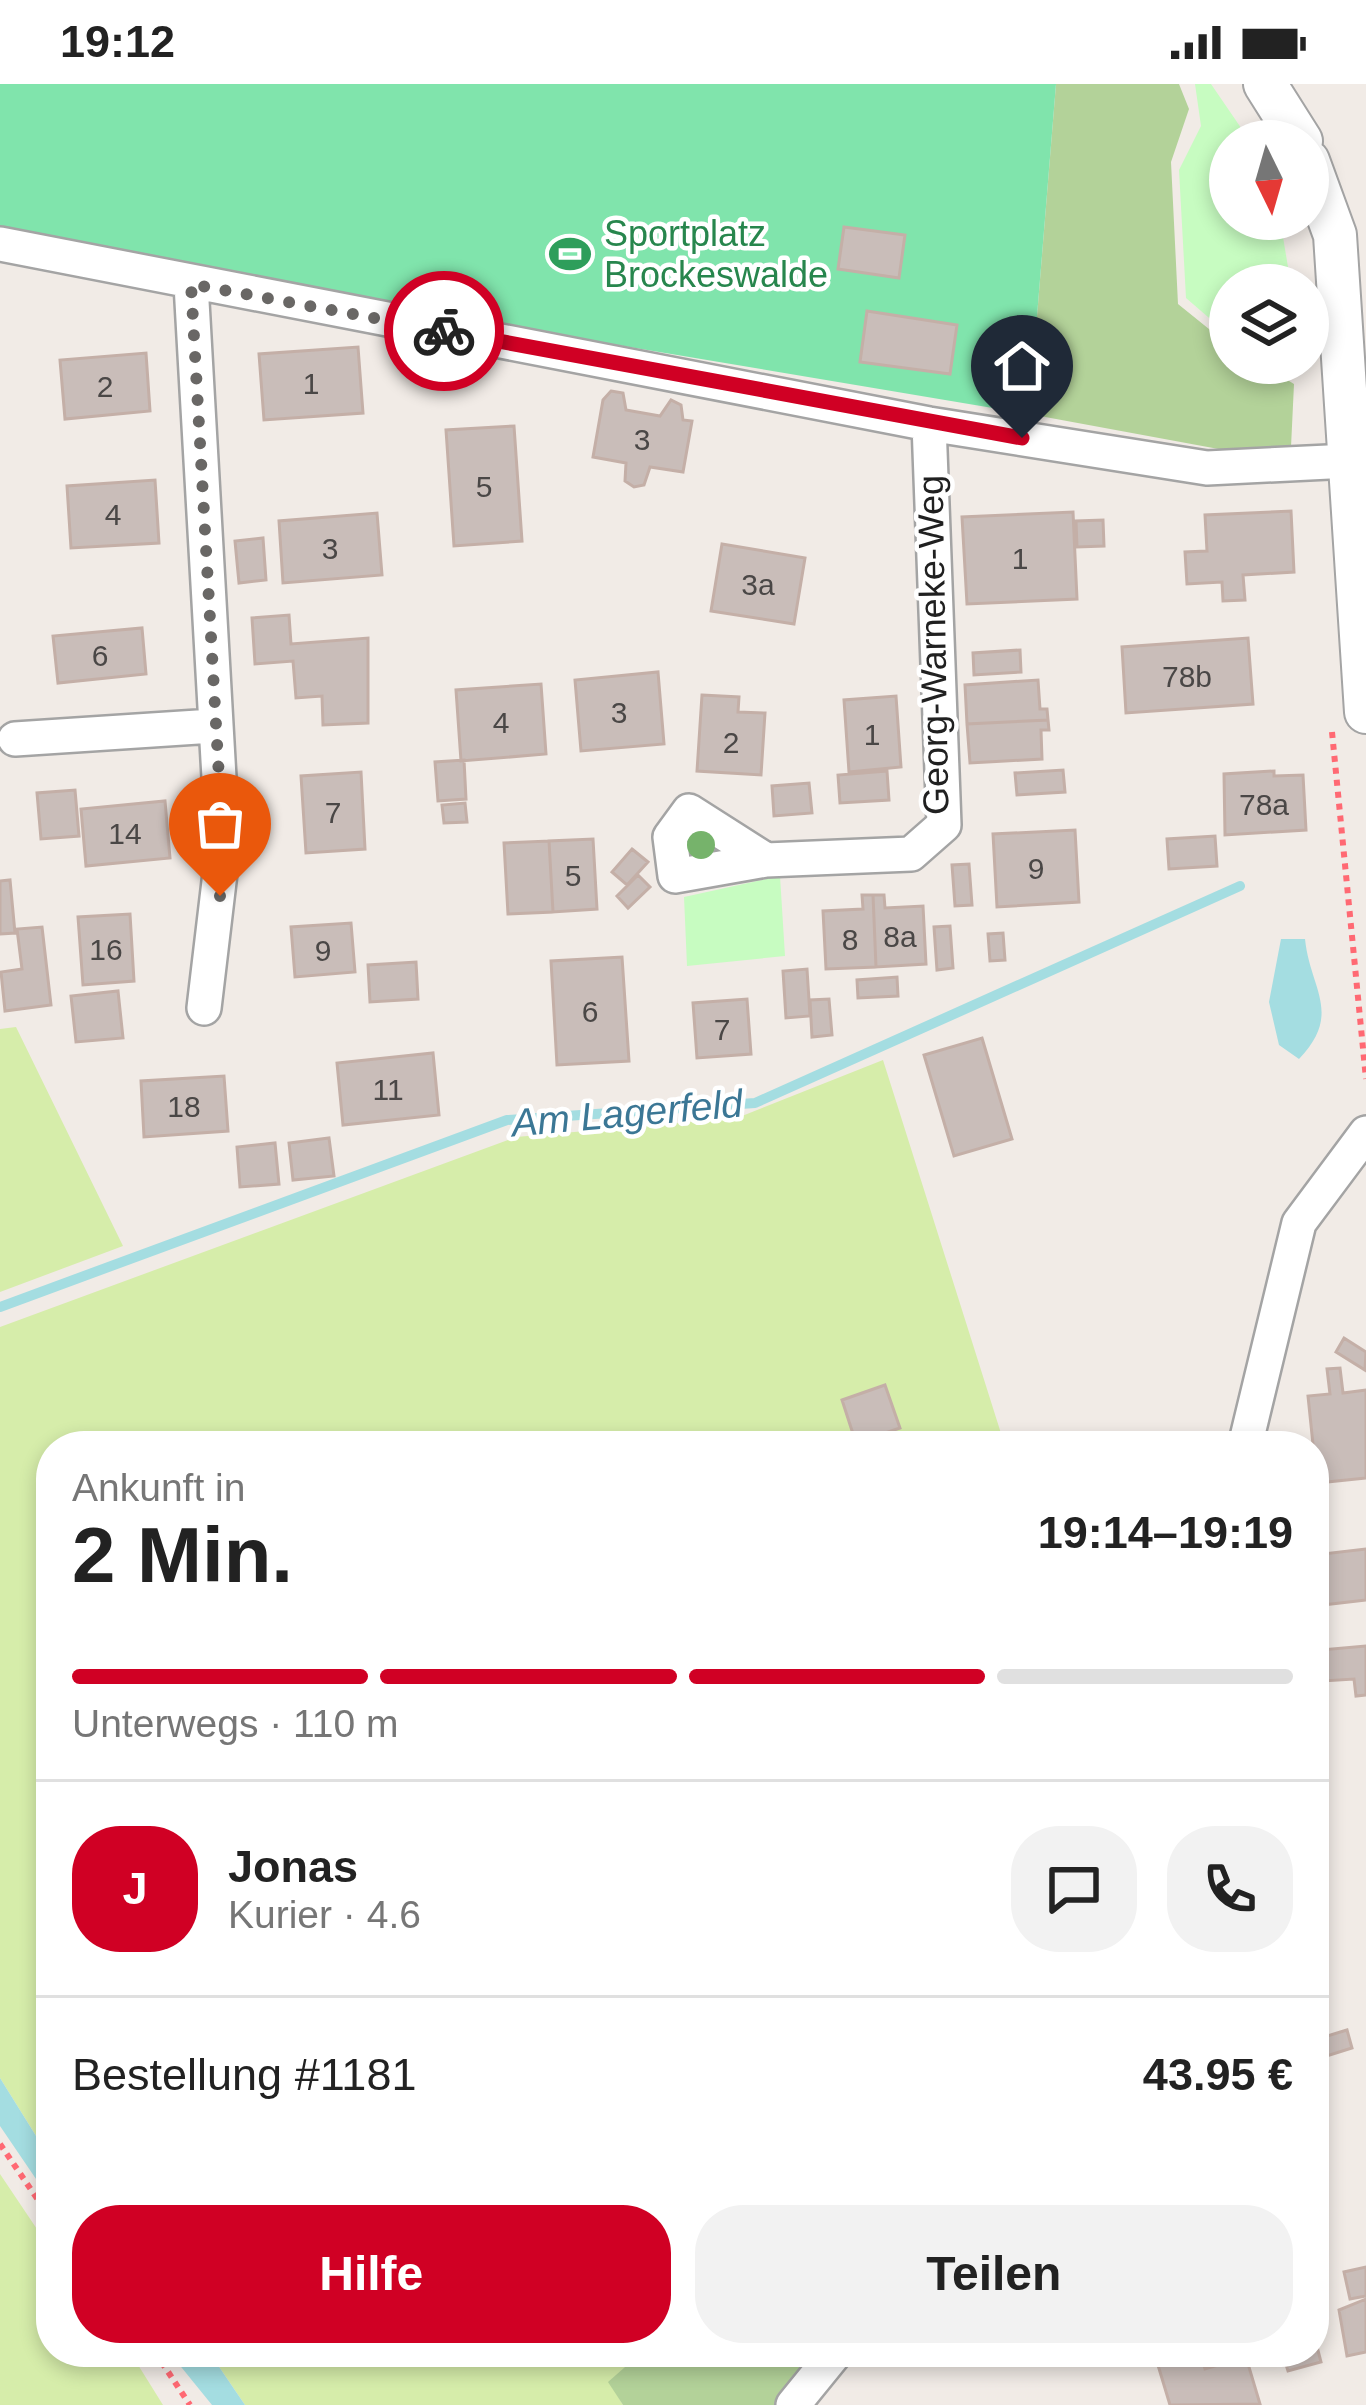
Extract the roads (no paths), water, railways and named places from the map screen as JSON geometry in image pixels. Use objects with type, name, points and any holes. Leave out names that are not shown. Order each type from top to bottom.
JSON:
[{"type":"street","points":[[1265,84],[1287,120]]},
{"type":"street","points":[[1329,221],[1334,235],[1349,461],[1349,717]]},
{"type":"street","points":[[0,244],[929,424],[1208,468],[1349,461]]},
{"type":"street","points":[[191,284],[223,848],[204,1008]]},
{"type":"street","name":"Georg-Warneke-Weg","points":[[766,860],[911,854],[944,825],[929,424]]},
{"type":"street","points":[[15,739],[213,726]]},
{"type":"street","points":[[1249,1431],[1299,1223],[1366,1133]]},
{"type":"street","points":[[793,2405],[824,2367]]},
{"type":"water","points":[[1281,939],[1305,939],[1320,1000],[1319,1028],[1299,1059],[1279,1045],[1269,1002]]},
{"type":"water","points":[[0,2078],[36,2136],[36,2179],[0,2126]]},
{"type":"water","points":[[181,2367],[219,2367],[245,2405],[212,2405]]},
{"type":"waterway","name":"Am Lagerfeld","points":[[0,1307],[507,1120],[755,1103],[1240,886]]},
{"type":"place","name":"Sportplatz Brockeswalde","points":[[570,254]]}]
